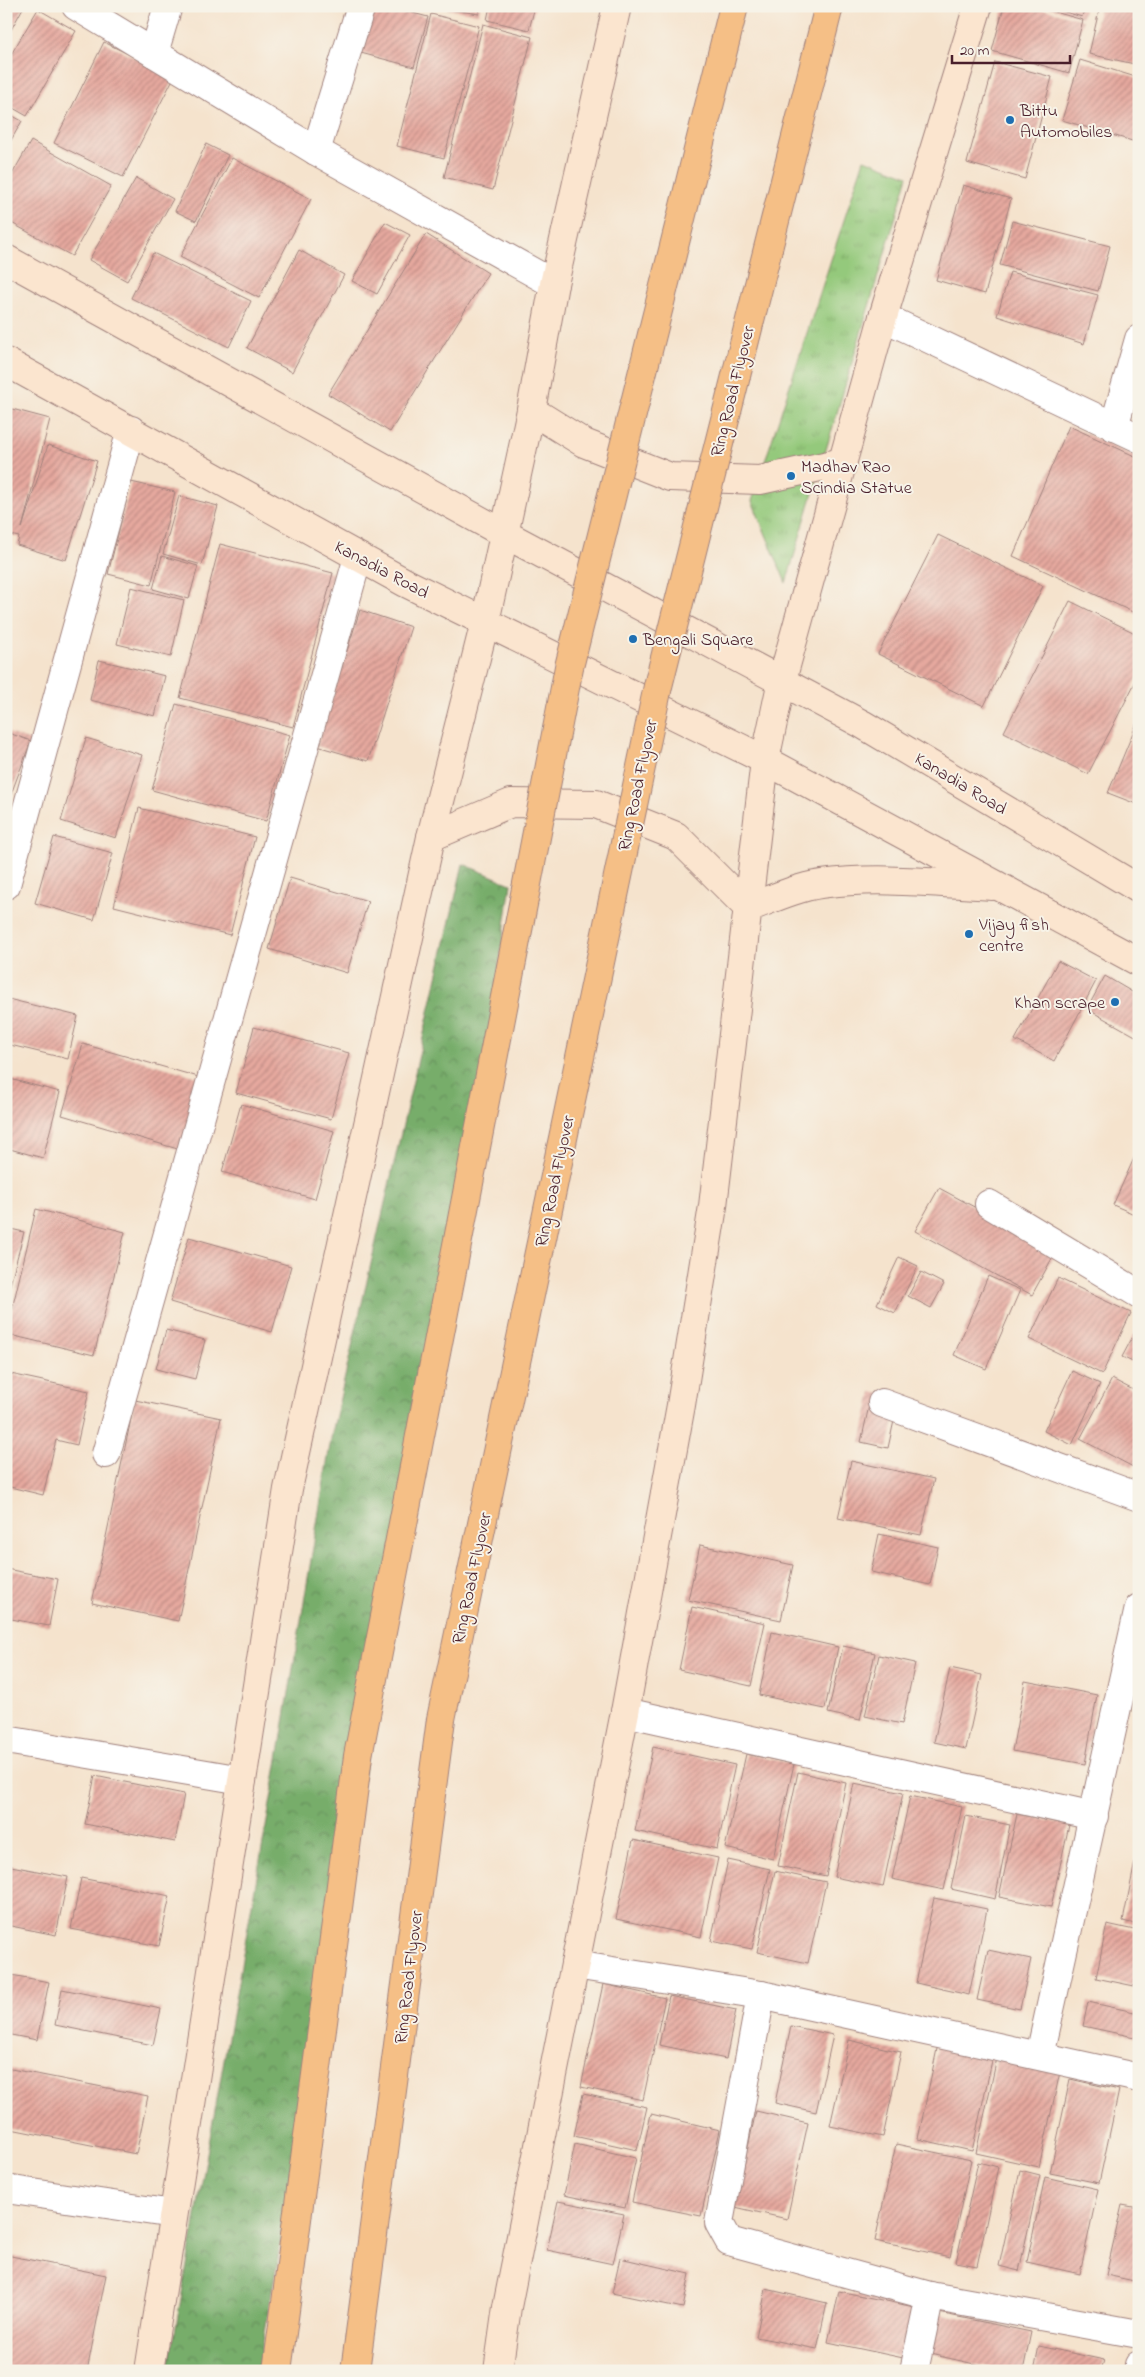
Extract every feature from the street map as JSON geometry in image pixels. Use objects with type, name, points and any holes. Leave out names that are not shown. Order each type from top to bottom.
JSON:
[{"type":"main road","points":[[277,2371],[357,1766],[373,1678],[569,667],[734,6]]},
{"type":"main road","name":"Ring Road Flyover","points":[[355,2371],[441,1719],[658,686],[830,6]]},
{"type":"street","points":[[76,6],[316,151],[554,284]]},
{"type":"street","points":[[154,53],[168,6]]},
{"type":"street","points":[[316,151],[362,6]]},
{"type":"street","points":[[149,2371],[288,1489],[431,837],[485,622],[531,410],[554,284],[617,6]]},
{"type":"street","points":[[498,2371],[507,2307],[625,1712],[681,1405],[713,1206],[765,760],[782,680],[842,462],[883,317],[978,6]]},
{"type":"street","name":"Kanadia Road","points":[[6,259],[503,533],[862,724],[1139,889]]},
{"type":"street","points":[[883,317],[1139,438]]},
{"type":"street","points":[[1114,427],[1139,339]]},
{"type":"street","name":"Kanadia Road","points":[[6,362],[358,557],[765,760],[1139,962]]},
{"type":"street","points":[[531,410],[584,443],[670,477],[760,480],[842,462]]},
{"type":"street","points":[[6,884],[131,430]]},
{"type":"street","points":[[106,1454],[358,557]]},
{"type":"street","points":[[431,837],[512,803],[596,804],[676,836],[748,908]]},
{"type":"street","points":[[748,908],[795,890],[820,884],[857,881],[999,886]]},
{"type":"street","points":[[988,1204],[1139,1294]]},
{"type":"street","points":[[882,1403],[1139,1497]]},
{"type":"street","points":[[1040,2055],[1139,1608]]},
{"type":"street","points":[[625,1712],[1094,1816]]},
{"type":"street","points":[[6,1740],[242,1780]]},
{"type":"street","points":[[575,1965],[762,1995],[1139,2078]]},
{"type":"street","points":[[762,1995],[719,2223],[729,2241],[930,2296],[1139,2334]]},
{"type":"street","points":[[6,2189],[173,2214]]},
{"type":"street","points":[[914,2371],[930,2296]]},
{"type":"street","points":[[1138,2371],[1139,2366]]},
{"type":"green space","points":[[864,159],[908,176],[786,583],[752,501]]},
{"type":"green space","points":[[463,864],[511,884],[466,1194],[258,2371],[168,2371],[276,1771],[332,1433]]},
{"type":"building","points":[[6,6],[24,6],[6,39]]},
{"type":"building","points":[[369,6],[386,6],[428,17],[414,67],[357,52]]},
{"type":"building","points":[[448,6],[480,6],[479,14],[447,9]]},
{"type":"building","points":[[490,6],[535,6],[529,30],[487,20]]},
{"type":"building","points":[[1004,6],[1034,6],[1083,20],[1069,73],[992,51]]},
{"type":"building","points":[[1045,6],[1085,6],[1082,17]]},
{"type":"building","points":[[1100,6],[1139,6],[1139,65],[1089,54]]},
{"type":"building","points":[[38,9],[76,31],[27,116],[6,104],[6,63]]},
{"type":"building","points":[[431,14],[479,26],[444,158],[397,146]]},
{"type":"building","points":[[483,24],[532,37],[493,190],[444,177]]},
{"type":"building","points":[[104,42],[174,77],[123,177],[54,143]]},
{"type":"building","points":[[1080,60],[1139,78],[1139,143],[1062,120]]},
{"type":"building","name":"Bittu Automobiles","points":[[995,62],[1052,77],[1025,179],[967,163]]},
{"type":"building","points":[[6,112],[22,121],[6,149]]},
{"type":"building","points":[[31,141],[111,186],[72,256],[6,220],[6,185]]},
{"type":"building","points":[[206,144],[228,155],[196,221],[175,211]]},
{"type":"building","points":[[232,158],[311,199],[259,298],[180,257]]},
{"type":"building","points":[[136,178],[173,199],[127,281],[89,260]]},
{"type":"building","points":[[963,185],[1011,199],[985,294],[936,280]]},
{"type":"building","points":[[1012,221],[1110,246],[1098,291],[1000,265]]},
{"type":"building","points":[[385,222],[410,235],[377,294],[352,281]]},
{"type":"building","points":[[426,234],[488,273],[390,432],[328,394]]},
{"type":"building","points":[[299,250],[344,275],[292,372],[247,348]]},
{"type":"building","points":[[153,253],[251,301],[229,347],[131,298]]},
{"type":"building","points":[[1010,272],[1098,295],[1084,344],[997,316]]},
{"type":"building","points":[[12,409],[50,419],[22,528],[48,445],[97,461],[66,560],[17,545],[19,537],[6,534],[6,431]]},
{"type":"building","points":[[1069,426],[1139,458],[1139,615],[1013,556]]},
{"type":"building","points":[[131,482],[175,492],[151,585],[108,574]]},
{"type":"building","points":[[179,496],[218,506],[202,565],[163,554]]},
{"type":"building","points":[[938,535],[1043,586],[984,706],[878,654]]},
{"type":"building","points":[[220,544],[333,573],[293,727],[180,698]]},
{"type":"building","points":[[162,556],[198,566],[189,599],[153,589]]},
{"type":"building","points":[[131,587],[184,600],[171,657],[117,644]]},
{"type":"building","points":[[1070,601],[1139,635],[1139,675],[1088,774],[1004,732]]},
{"type":"building","points":[[360,610],[411,627],[368,761],[317,746]]},
{"type":"building","points":[[99,660],[165,676],[155,716],[90,700]]},
{"type":"building","points":[[176,704],[290,735],[266,821],[152,790]]},
{"type":"building","points":[[1139,718],[1139,805],[1108,793]]},
{"type":"building","points":[[6,732],[31,741],[8,802],[6,802]]},
{"type":"building","points":[[86,738],[142,755],[116,838],[61,821]]},
{"type":"building","points":[[139,808],[255,837],[230,935],[114,906]]},
{"type":"building","points":[[54,837],[113,853],[94,920],[35,903]]},
{"type":"building","points":[[290,878],[368,901],[347,973],[269,949]]},
{"type":"building","points":[[1058,961],[1096,981],[1054,1061],[1015,1040]]},
{"type":"building","name":"Khan scrape","points":[[1105,976],[1139,996],[1139,1038],[1087,1009]]},
{"type":"building","points":[[8,999],[78,1016],[68,1059],[6,1044],[6,1007]]},
{"type":"building","points":[[254,1027],[349,1053],[331,1119],[236,1093]]},
{"type":"building","points":[[83,1044],[202,1078],[181,1150],[62,1115]]},
{"type":"building","points":[[6,1078],[60,1092],[43,1158],[6,1148]]},
{"type":"building","points":[[241,1104],[334,1131],[315,1199],[222,1172]]},
{"type":"building","points":[[1135,1156],[1139,1158],[1139,1216],[1113,1205]]},
{"type":"building","points":[[939,1188],[1056,1251],[1032,1295],[915,1231]]},
{"type":"building","points":[[36,1209],[125,1232],[94,1355],[6,1334]]},
{"type":"building","points":[[6,1228],[24,1232],[7,1296],[6,1296]]},
{"type":"building","points":[[189,1237],[291,1266],[272,1332],[170,1302]]},
{"type":"building","points":[[899,1257],[918,1266],[895,1313],[877,1304]]},
{"type":"building","points":[[921,1272],[944,1284],[931,1308],[908,1296]]},
{"type":"building","points":[[988,1276],[1020,1290],[986,1369],[954,1355]]},
{"type":"building","points":[[1058,1278],[1131,1313],[1102,1374],[1029,1339]]},
{"type":"building","points":[[1139,1325],[1139,1365],[1122,1357]]},
{"type":"building","points":[[166,1330],[205,1340],[195,1379],[156,1369]]},
{"type":"building","points":[[1072,1371],[1100,1384],[1072,1445],[1044,1431]]},
{"type":"building","points":[[6,1373],[89,1391],[77,1445],[56,1440],[43,1495],[6,1486],[6,1442],[9,1430],[6,1429]]},
{"type":"building","points":[[1112,1379],[1139,1393],[1139,1455],[1133,1467],[1080,1439]]},
{"type":"building","points":[[872,1392],[899,1398],[888,1448],[861,1442]]},
{"type":"building","points":[[135,1400],[221,1418],[178,1621],[92,1603]]},
{"type":"building","points":[[851,1461],[934,1479],[921,1535],[838,1518]]},
{"type":"building","points":[[879,1534],[938,1547],[930,1585],[871,1572]]},
{"type":"building","points":[[700,1545],[793,1565],[781,1620],[688,1600]]},
{"type":"building","points":[[6,1569],[58,1579],[49,1626],[6,1618]]},
{"type":"building","points":[[692,1607],[765,1623],[751,1686],[679,1670]]},
{"type":"building","points":[[772,1632],[838,1647],[825,1709],[759,1695]]},
{"type":"building","points":[[843,1646],[875,1653],[860,1720],[828,1713]]},
{"type":"building","points":[[879,1655],[915,1663],[902,1724],[865,1716]]},
{"type":"building","points":[[950,1668],[982,1675],[966,1749],[934,1742]]},
{"type":"building","points":[[1025,1681],[1097,1695],[1085,1764],[1012,1751]]},
{"type":"building","points":[[653,1747],[735,1765],[717,1849],[635,1831]]},
{"type":"building","points":[[746,1754],[794,1764],[773,1859],[725,1848]]},
{"type":"building","points":[[798,1772],[846,1783],[826,1876],[778,1866]]},
{"type":"building","points":[[95,1776],[184,1794],[175,1842],[85,1824]]},
{"type":"building","points":[[854,1783],[903,1793],[883,1887],[834,1877]]},
{"type":"building","points":[[910,1796],[962,1807],[944,1890],[892,1879]]},
{"type":"building","points":[[1017,1814],[1069,1825],[1051,1907],[999,1897]]},
{"type":"building","points":[[966,1816],[1010,1825],[995,1899],[951,1889]]},
{"type":"building","points":[[633,1840],[718,1858],[701,1937],[616,1919]]},
{"type":"building","points":[[728,1860],[770,1869],[752,1949],[711,1941]]},
{"type":"building","points":[[1135,1862],[1139,1863],[1139,1925],[1123,1921]]},
{"type":"building","points":[[6,1865],[68,1877],[56,1935],[6,1925]]},
{"type":"building","points":[[775,1871],[826,1882],[808,1963],[757,1952]]},
{"type":"building","points":[[81,1878],[170,1896],[159,1946],[71,1929]]},
{"type":"building","points":[[934,1898],[987,1909],[969,1995],[916,1983]]},
{"type":"building","points":[[1107,1924],[1139,1931],[1139,1987],[1096,1978]]},
{"type":"building","points":[[988,1950],[1031,1959],[1020,2009],[977,2000]]},
{"type":"building","points":[[6,1974],[49,1982],[37,2040],[6,2034]]},
{"type":"building","points":[[603,1984],[665,1998],[643,2100],[581,2087]]},
{"type":"building","points":[[62,1989],[161,2009],[153,2045],[55,2025]]},
{"type":"building","points":[[669,1996],[736,2010],[726,2059],[659,2045]]},
{"type":"building","points":[[1088,2002],[1139,2013],[1139,2038],[1083,2026]]},
{"type":"building","points":[[791,2026],[833,2035],[816,2112],[775,2103]]},
{"type":"building","points":[[849,2040],[901,2052],[883,2137],[830,2126]]},
{"type":"building","points":[[938,2044],[993,2056],[972,2151],[918,2139]]},
{"type":"building","points":[[997,2058],[1060,2072],[1039,2167],[976,2153]]},
{"type":"building","points":[[6,2068],[148,2096],[136,2154],[6,2128]]},
{"type":"building","points":[[1070,2079],[1119,2090],[1099,2183],[1050,2173]]},
{"type":"building","points":[[583,2094],[647,2107],[637,2150],[574,2136]]},
{"type":"building","points":[[756,2111],[808,2123],[787,2219],[735,2207]]},
{"type":"building","points":[[651,2114],[720,2130],[701,2216],[632,2202]]},
{"type":"building","points":[[575,2144],[636,2158],[625,2208],[564,2195]]},
{"type":"building","points":[[896,2144],[971,2160],[950,2257],[875,2241]]},
{"type":"building","points":[[978,2162],[998,2167],[977,2266],[956,2262]]},
{"type":"building","points":[[1020,2170],[1040,2175],[1019,2271],[999,2266]]},
{"type":"building","points":[[1045,2177],[1098,2189],[1080,2274],[1027,2262]]},
{"type":"building","points":[[558,2201],[624,2214],[613,2264],[547,2250]]},
{"type":"building","points":[[1122,2205],[1139,2208],[1139,2282],[1106,2275]]},
{"type":"building","points":[[6,2255],[106,2275],[87,2371],[6,2371]]},
{"type":"building","points":[[620,2258],[690,2274],[683,2308],[612,2293]]},
{"type":"building","points":[[766,2289],[827,2303],[817,2349],[756,2337]]},
{"type":"building","points":[[839,2291],[919,2308],[908,2359],[828,2342]]},
{"type":"building","points":[[939,2313],[1031,2332],[1023,2371],[1006,2371],[930,2354]]},
{"type":"building","points":[[1039,2346],[1104,2360],[1101,2371],[1034,2371]]},
{"type":"building","points":[[935,2366],[952,2370],[952,2371],[935,2371]]},
{"type":"place","name":"Bittu Automobiles","points":[[1010,120]]},
{"type":"place","name":"Madhav Rao Scindia Statue","points":[[791,476]]},
{"type":"place","name":"Bengali Square","points":[[633,639]]},
{"type":"place","name":"Vijay fish centre","points":[[969,934]]},
{"type":"place","name":"Khan scrape","points":[[1115,1002]]}]
